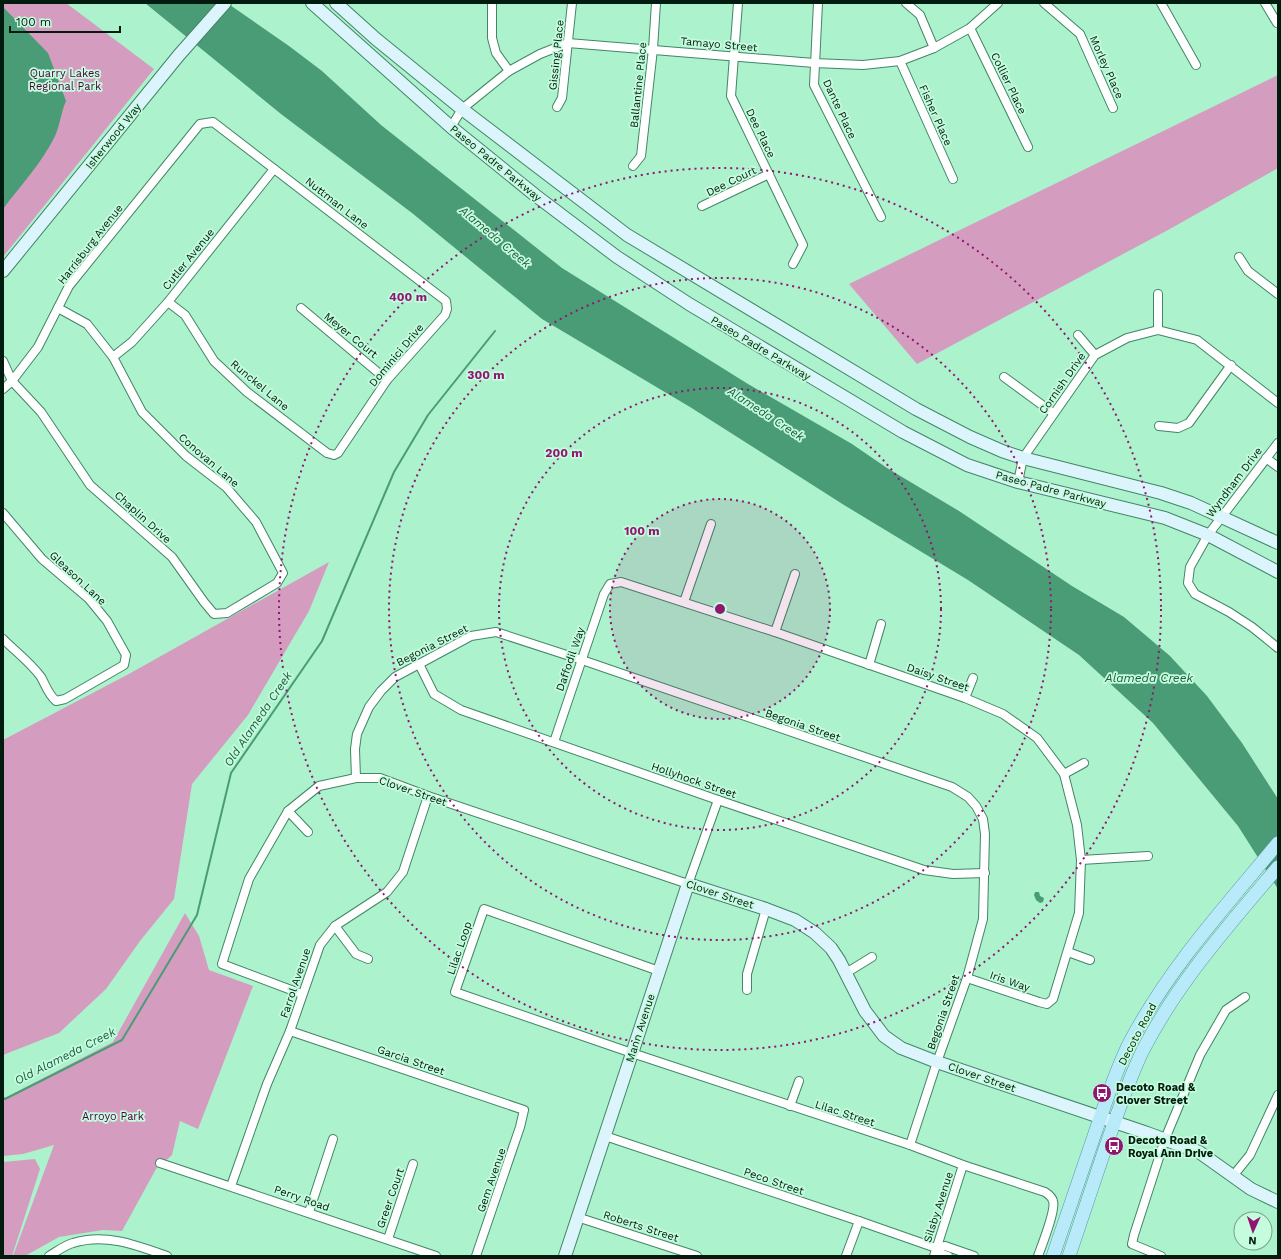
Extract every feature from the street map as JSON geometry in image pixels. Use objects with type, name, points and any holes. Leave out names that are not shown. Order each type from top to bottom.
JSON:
[{"type":"main road","name":"Isherwood Way","points":[[3,271],[183,51],[225,3]]},
{"type":"main road","name":"Paseo Padre Parkway","points":[[312,3],[451,127],[535,195],[618,257],[689,304],[903,432],[967,465],[1018,482],[1163,518],[1208,535],[1278,572]]},
{"type":"main road","name":"Paseo Padre Parkway","points":[[336,3],[376,39],[462,109],[627,235],[916,409],[970,437],[1002,451],[1023,458],[1161,493],[1191,503],[1222,516],[1278,543]]},
{"type":"main road","name":"Decoto Road","points":[[1053,1256],[1100,1117],[1130,1043],[1172,974],[1278,843]]},
{"type":"main road","name":"Decoto Road","points":[[1069,1256],[1128,1083],[1143,1050],[1163,1014],[1185,982],[1278,867]]},
{"type":"main road","name":"Clover Street","points":[[688,884],[766,909],[795,920],[815,932],[831,948],[846,973],[865,1011],[884,1036],[901,1048],[937,1062],[1165,1139],[1199,1152],[1251,1189],[1278,1202]]},
{"type":"main road","name":"Mann Avenue","points":[[565,1256],[688,884]]},
{"type":"street","points":[[492,3],[492,38],[496,53],[509,70]]},
{"type":"street","name":"Gissing Place","points":[[557,107],[562,98],[572,3]]},
{"type":"street","name":"Ballantine Place","points":[[633,166],[641,156],[653,49],[656,3]]},
{"type":"street","name":"Dee Place","points":[[738,3],[731,96],[803,245],[794,264]]},
{"type":"street","name":"Dante Place","points":[[818,3],[814,85],[881,217]]},
{"type":"street","points":[[906,3],[920,15],[934,48]]},
{"type":"street","name":"Tamayo Street","points":[[451,127],[462,109],[509,70],[540,54],[568,43],[814,63],[864,65],[900,61],[934,48],[970,28],[998,3]]},
{"type":"street","name":"Morley Place","points":[[1044,3],[1080,34],[1113,108]]},
{"type":"street","points":[[1162,3],[1196,65]]},
{"type":"street","points":[[1265,3],[1277,23]]},
{"type":"street","name":"Collier Place","points":[[970,28],[1028,147]]},
{"type":"street","name":"Fisher Place","points":[[900,61],[953,179]]},
{"type":"street","name":"Nuttman Lane","points":[[206,122],[213,122],[446,301],[447,309]]},
{"type":"street","name":"Harrisburg Avenue","points":[[3,389],[12,381],[38,346],[69,286],[200,124],[206,122]]},
{"type":"street","name":"Cutler Avenue","points":[[113,357],[132,342],[168,302],[274,169]]},
{"type":"street","name":"Dee Court","points":[[702,206],[769,174]]},
{"type":"street","points":[[1239,257],[1248,271],[1278,294]]},
{"type":"street","points":[[1158,294],[1158,330]]},
{"type":"street","name":"Runckel Lane","points":[[168,302],[185,315],[214,361],[247,392],[327,453],[334,455]]},
{"type":"street","name":"Conovan Lane","points":[[58,308],[87,324],[113,357],[142,412],[186,456],[226,487],[256,522],[283,572],[277,583]]},
{"type":"street","name":"Meyer Court","points":[[301,308],[387,380]]},
{"type":"street","name":"Dominici Drive","points":[[334,455],[338,453],[387,380],[445,315],[447,309]]},
{"type":"street","name":"Cornish Drive","points":[[1018,482],[1023,458],[1095,355],[1127,338],[1158,330],[1197,340],[1278,403]]},
{"type":"street","points":[[1078,336],[1095,355]]},
{"type":"street","name":"Chaplin Drive","points":[[3,361],[12,381],[41,412],[90,485],[172,557],[214,614],[227,613],[277,583]]},
{"type":"street","points":[[1159,426],[1178,428],[1189,423],[1231,365]]},
{"type":"street","points":[[1004,378],[1053,413]]},
{"type":"street","points":[[3,380],[12,381]]},
{"type":"street","name":"Wyndham Drive","points":[[1278,443],[1208,535],[1190,568],[1188,583],[1195,594],[1229,612],[1252,627],[1278,648]]},
{"type":"street","points":[[1266,458],[1278,467]]},
{"type":"street","name":"Gleason Lane","points":[[3,513],[42,558],[89,599],[107,621],[126,655],[124,665],[65,699],[56,701],[50,696],[41,678],[24,658],[3,639]]},
{"type":"street","points":[[684,602],[711,524]]},
{"type":"street","points":[[775,632],[795,574]]},
{"type":"street","name":"Daisy Street","points":[[610,584],[621,582],[684,602],[965,698],[1003,714],[1037,738],[1064,774],[1076,825],[1081,860],[1079,913],[1053,999],[1047,1004]]},
{"type":"street","name":"Daffodil Way","points":[[554,742],[604,594],[610,584]]},
{"type":"street","points":[[869,665],[881,624]]},
{"type":"street","name":"Begonia Street","points":[[356,778],[355,748],[357,734],[369,707],[381,691],[396,677],[471,636],[496,632],[582,660],[952,788],[968,797],[976,806],[983,819],[985,834],[984,919],[967,978],[937,1062],[910,1145]]},
{"type":"street","name":"Hollyhock Street","points":[[419,664],[434,694],[461,710],[924,870],[952,874],[985,873]]},
{"type":"street","points":[[965,698],[973,678]]},
{"type":"street","points":[[1064,774],[1084,763]]},
{"type":"street","name":"Clover Street","points":[[302,994],[222,964],[249,879],[288,811],[319,786],[356,778],[380,778],[428,796],[688,884]]},
{"type":"street","name":"Farrol Avenue","points":[[231,1186],[267,1084],[290,1031],[320,945],[335,926],[387,892],[403,872],[428,796]]},
{"type":"street","name":"Mann Avenue","points":[[688,884],[718,800]]},
{"type":"street","points":[[288,811],[308,832]]},
{"type":"street","points":[[1081,860],[1148,856]]},
{"type":"street","name":"Lilac Loop","points":[[632,1053],[455,992],[484,909],[659,971]]},
{"type":"street","points":[[747,990],[747,974],[766,909]]},
{"type":"street","points":[[335,926],[356,954],[368,959]]},
{"type":"street","points":[[1068,952],[1090,960]]},
{"type":"street","points":[[846,973],[872,957]]},
{"type":"street","name":"Iris Way","points":[[967,978],[1047,1004]]},
{"type":"street","points":[[1161,1256],[1132,1244],[1165,1139],[1200,1055],[1226,1010],[1245,996]]},
{"type":"street","name":"Garcia Street","points":[[290,1031],[524,1110]]},
{"type":"street","name":"Lilac Street","points":[[632,1053],[910,1145],[963,1165],[1045,1192],[1051,1196],[1054,1202],[1053,1211],[1038,1256]]},
{"type":"street","points":[[790,1106],[799,1081]]},
{"type":"street","points":[[1233,1176],[1250,1155],[1278,1095]]},
{"type":"street","name":"Gem Avenue","points":[[476,1256],[520,1127],[524,1110]]},
{"type":"street","name":"Peco Street","points":[[605,1136],[859,1221],[948,1256]]},
{"type":"street","points":[[309,1212],[333,1139]]},
{"type":"street","name":"Perry Road","points":[[160,1163],[436,1256]]},
{"type":"street","name":"Greer Court","points":[[388,1239],[414,1164]]},
{"type":"street","name":"Silsby Avenue","points":[[935,1252],[963,1165]]},
{"type":"street","name":"Roberts Street","points":[[577,1217],[697,1256]]},
{"type":"street","points":[[846,1256],[859,1221]]},
{"type":"street","points":[[49,1256],[72,1243],[91,1239],[111,1239],[124,1241],[157,1254],[167,1256]]},
{"type":"street","name":"Peco Street","points":[[935,1252],[945,1246],[974,1256]]},
{"type":"green space","name":"Quarry Lakes Regional Park","points":[[3,3],[66,3],[154,69],[3,257]]},
{"type":"green space","points":[[1278,75],[1278,168],[1168,230],[917,364],[849,284]]},
{"type":"green space","points":[[329,562],[309,611],[248,715],[192,784],[174,899],[140,941],[106,989],[59,1033],[3,1055],[3,740],[127,675]]},
{"type":"green space","name":"Arroyo Park","points":[[185,913],[199,936],[209,970],[253,986],[198,1129],[180,1121],[172,1155],[156,1169],[122,1231],[103,1230],[59,1237],[25,1256],[13,1256],[54,1145],[23,1154],[3,1156],[3,1099],[113,1042]]},
{"type":"green space","points":[[35,1159],[40,1169],[12,1256],[3,1256],[3,1162]]},
{"type":"water","name":"Alameda Creek","points":[[145,3],[227,3],[322,71],[381,125],[562,268],[748,384],[852,444],[887,468],[959,511],[1072,586],[1124,617],[1170,656],[1207,696],[1242,743],[1278,799],[1278,889],[1238,826],[1153,723],[1079,655],[968,580],[844,505],[690,407],[542,319],[412,213],[281,114]]},
{"type":"water","points":[[3,7],[48,53],[66,101],[57,132],[50,146],[3,209]]},
{"type":"water","points":[[1035,892],[1039,892],[1040,896],[1044,898],[1043,902],[1040,903],[1036,900],[1034,895]]},
{"type":"waterway","name":"Old Alameda Creek","points":[[3,1098],[5,1099],[122,1040],[197,915],[231,773],[322,641],[394,472],[428,415],[495,331]]},
{"type":"place","name":"Decoto Road & Clover Street","points":[[1102,1093]]},
{"type":"place","name":"Decoto Road & Royal Ann Drive","points":[[1114,1146]]}]
